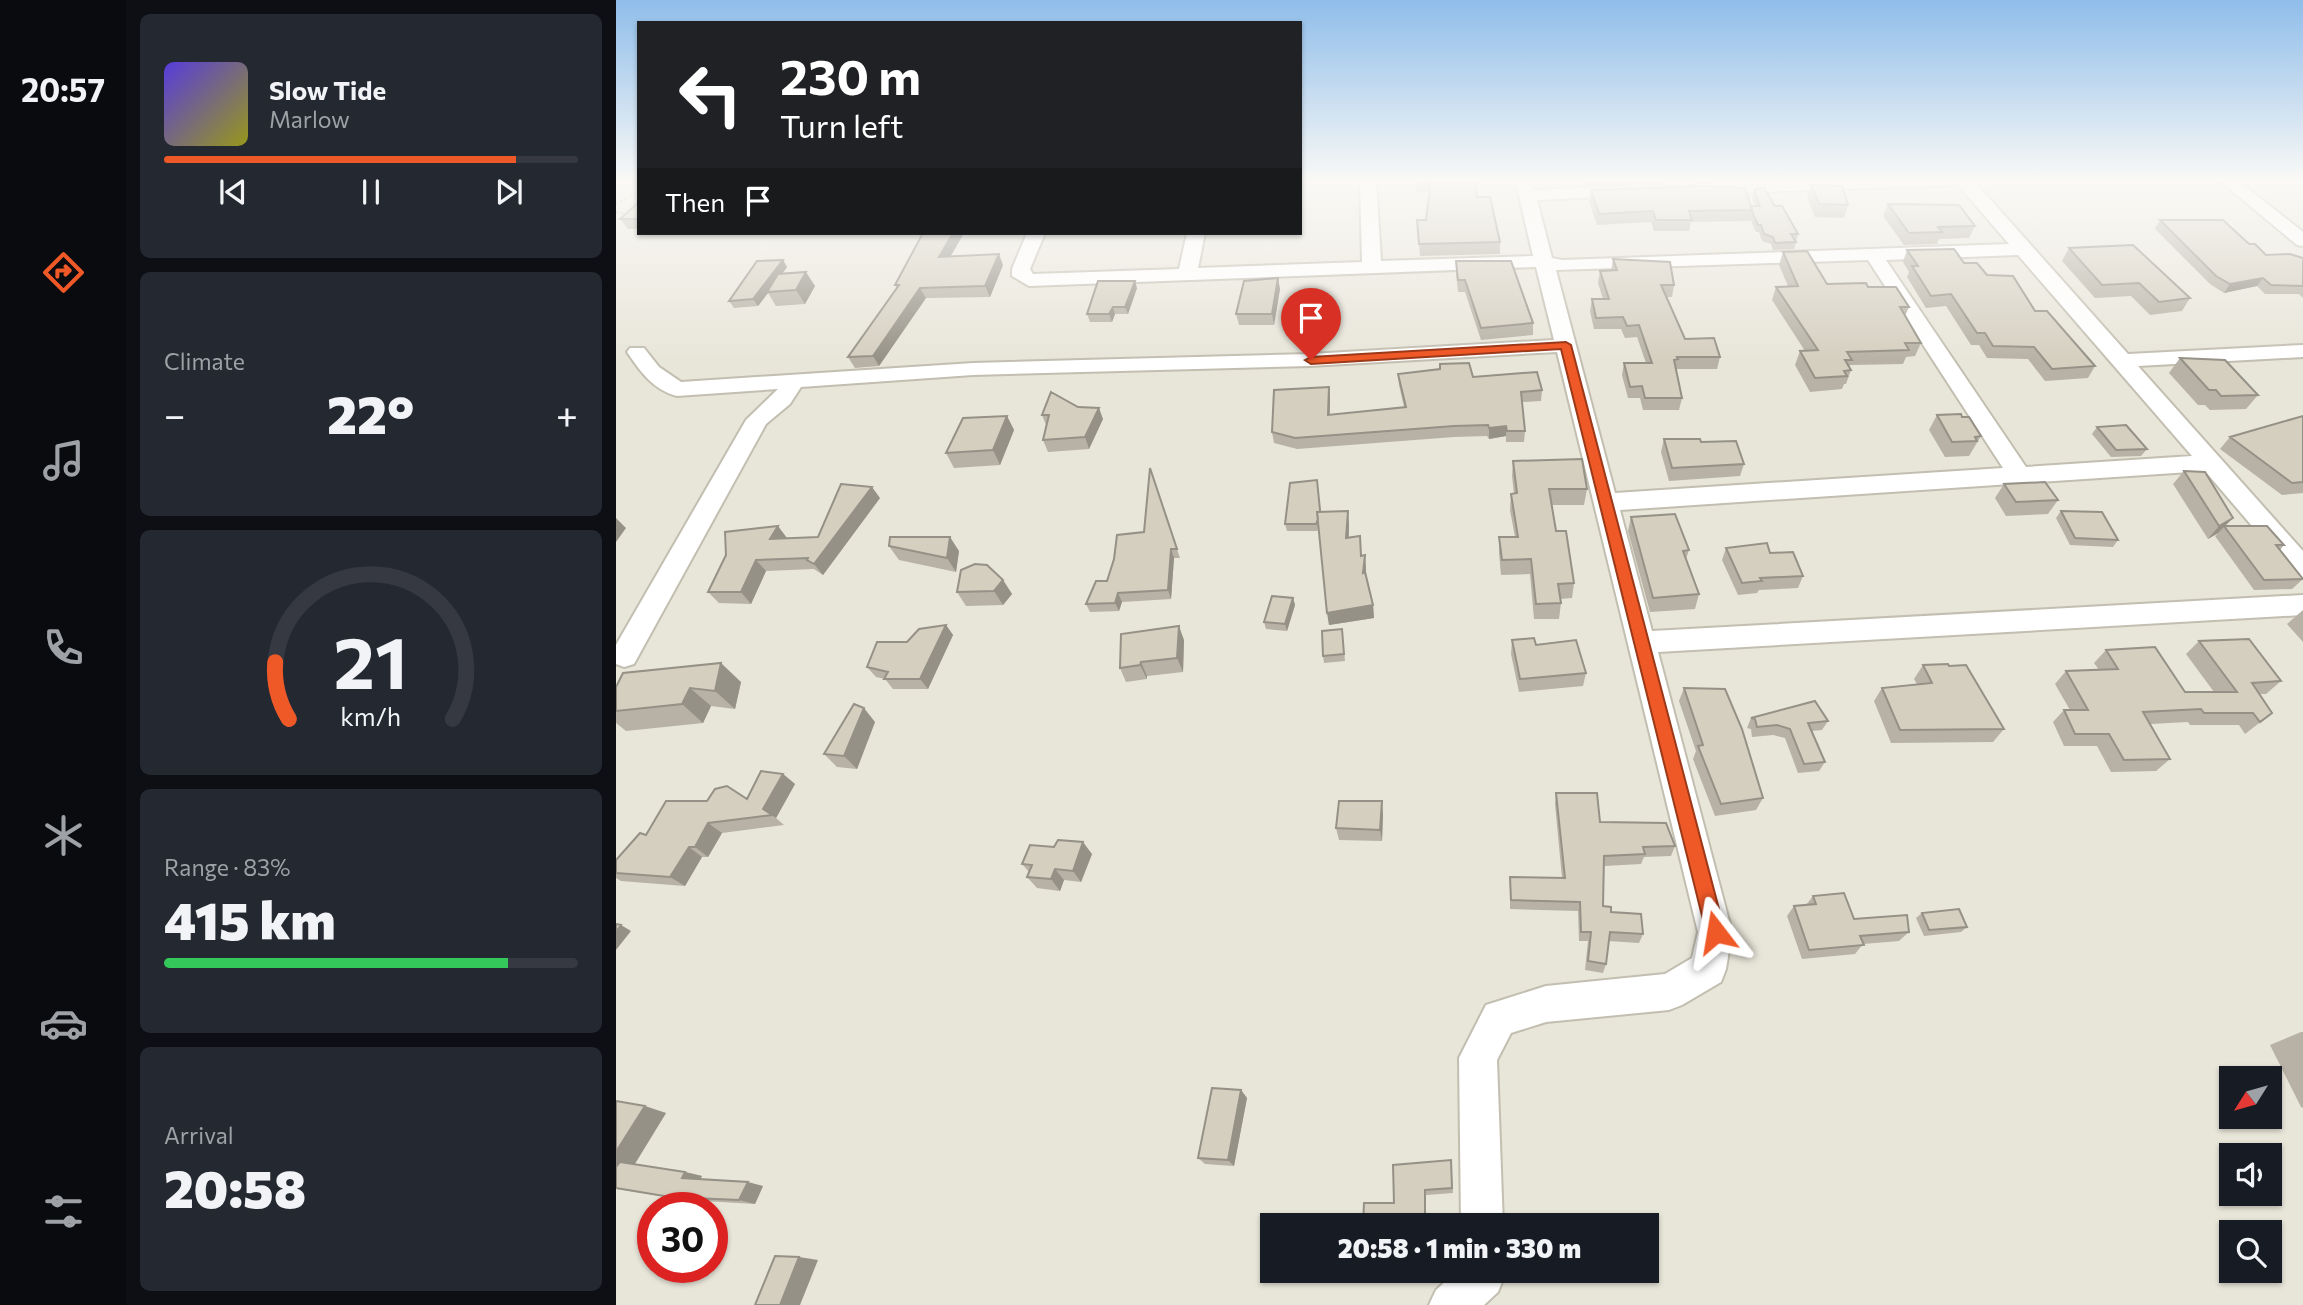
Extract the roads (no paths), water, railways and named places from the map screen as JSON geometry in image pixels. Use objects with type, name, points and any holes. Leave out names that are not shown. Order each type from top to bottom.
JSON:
[{"type":"street","points":[[1033,240],[1021,270],[1022,276],[1029,280],[1544,261],[1561,265],[2024,249]]},
{"type":"street","points":[[1187,274],[1194,240]]},
{"type":"street","points":[[1371,240],[1373,267]]},
{"type":"street","points":[[1482,1213],[1478,1058],[1499,1018],[1546,1004],[1669,992],[1708,969],[1716,932],[1539,240]]},
{"type":"street","points":[[2016,240],[2303,568]]},
{"type":"street","points":[[1874,255],[2019,475]]},
{"type":"street","points":[[637,352],[651,372],[677,389],[734,383],[794,382],[973,369],[1311,360],[1566,345]]},
{"type":"street","points":[[2122,361],[2294,352],[2303,369]]},
{"type":"street","points":[[625,656],[692,532],[748,441],[757,420],[782,399],[794,382]]},
{"type":"street","points":[[1606,502],[2211,463]]},
{"type":"street","points":[[1641,642],[2303,605]]},
{"type":"street","points":[[1451,1305],[1483,1284]]}]
